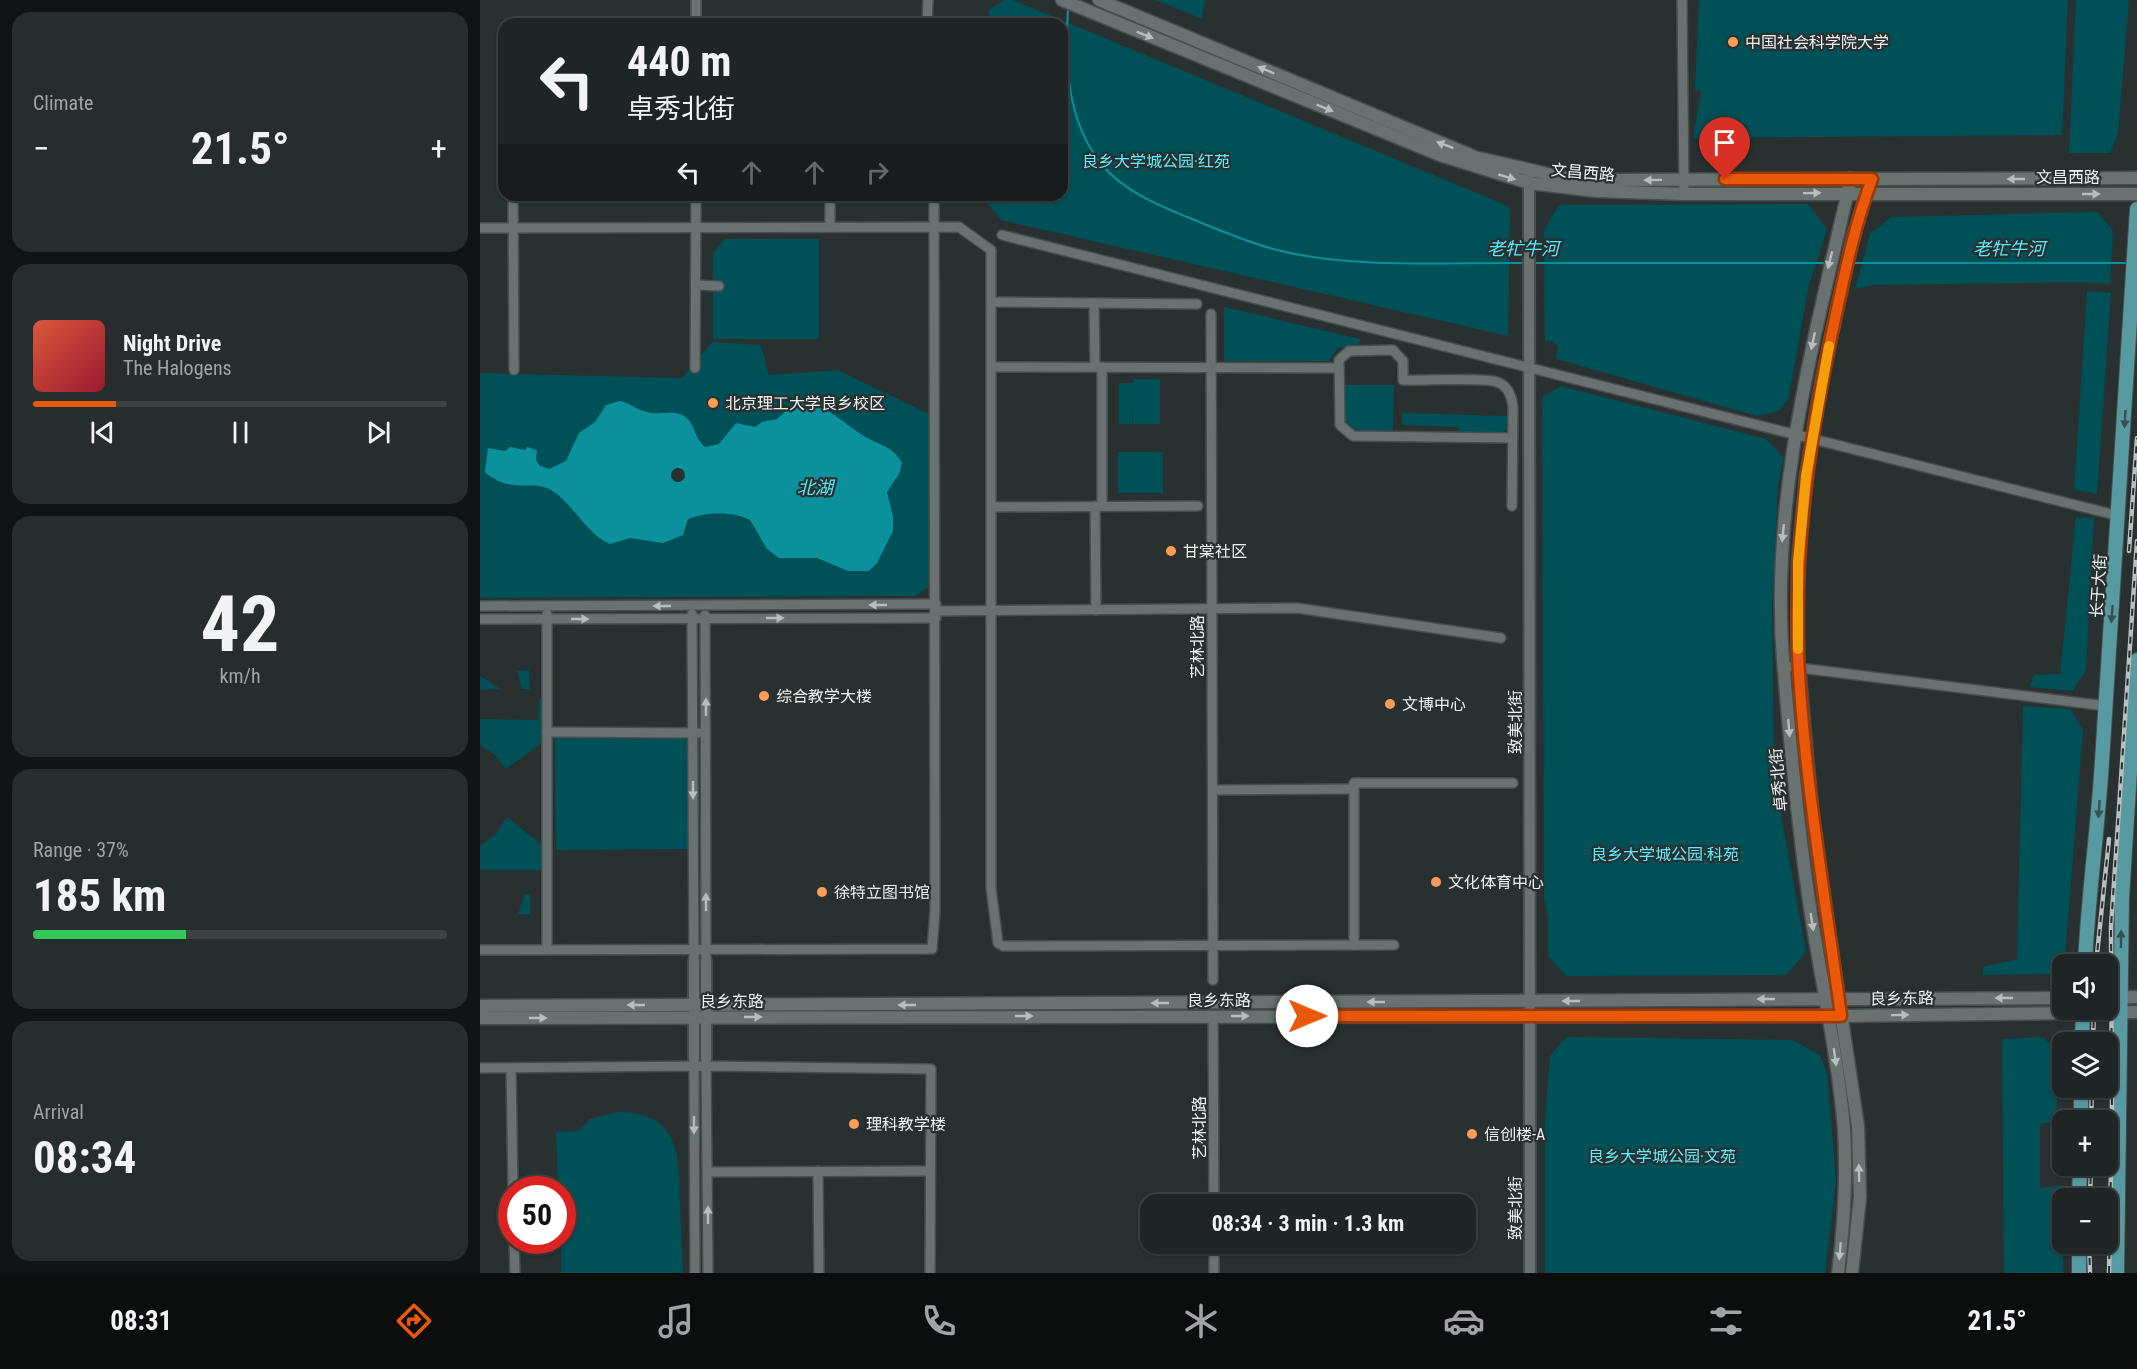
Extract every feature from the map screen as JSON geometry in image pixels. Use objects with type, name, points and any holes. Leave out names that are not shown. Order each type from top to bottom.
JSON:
[{"type":"main road","name":"文昌西路","points":[[1062,0],[1440,156],[1596,191],[1684,194],[2137,194]]},
{"type":"main road","name":"文昌西路","points":[[1099,0],[1406,130],[1529,177],[1683,180],[2137,178]]},
{"type":"main road","name":"卓秀北街","points":[[1835,1016],[1825,999],[1801,848],[1784,666],[1781,553],[1794,435],[1824,284],[1851,178]]},
{"type":"main road","name":"卓秀北街","points":[[1838,1273],[1844,1214],[1845,1151],[1835,1016],[1839,999],[1815,833],[1799,668],[1798,562],[1812,440],[1842,284],[1853,237],[1872,179]]},
{"type":"main road","name":"长于大街","points":[[2086,954],[2088,907],[2097,836],[2120,516],[2137,209]]},
{"type":"main road","points":[[2117,954],[2137,660]]},
{"type":"main road","name":"良乡东路","points":[[480,1006],[700,1011],[965,1010],[1530,1001],[2052,998]]},
{"type":"main road","points":[[2118,998],[2137,998]]},
{"type":"main road","points":[[2117,1273],[2120,1012],[2118,1007]]},
{"type":"main road","name":"良乡东路","points":[[965,1010],[1213,1016],[1835,1016],[2052,1012]]},
{"type":"main road","name":"良乡东路","points":[[480,1018],[700,1011]]},
{"type":"main road","name":"良乡东路","points":[[2120,1012],[2137,1012]]},
{"type":"main road","points":[[1835,1016],[1858,1126],[1860,1197],[1852,1273]]},
{"type":"main road","points":[[2079,1254],[2079,1273]]},
{"type":"street","points":[[696,0],[696,18]]},
{"type":"street","points":[[927,18],[928,0]]},
{"type":"street","points":[[1682,0],[1684,194]]},
{"type":"street","name":"致美北街","points":[[1529,177],[1530,1273]]},
{"type":"street","points":[[513,201],[514,370]]},
{"type":"street","points":[[695,368],[696,201]]},
{"type":"street","points":[[830,201],[830,227]]},
{"type":"street","points":[[480,950],[694,947],[932,949],[935,911],[936,611],[934,201]]},
{"type":"street","points":[[480,228],[959,227],[991,250],[991,888],[998,943],[1003,946],[1394,945]]},
{"type":"street","points":[[1002,235],[2120,516]]},
{"type":"street","points":[[696,285],[719,286]]},
{"type":"street","points":[[992,302],[1197,304]]},
{"type":"street","points":[[1094,303],[1099,367],[1096,610]]},
{"type":"street","name":"艺林北路","points":[[1211,314],[1213,980]]},
{"type":"street","points":[[1512,438],[1353,436],[1340,425],[1338,368],[1342,354],[1349,351],[1394,351],[1403,361],[1403,380],[1497,382],[1510,393],[1512,401],[1512,438],[1512,506]]},
{"type":"street","points":[[992,367],[1338,368]]},
{"type":"street","points":[[992,507],[1198,506]]},
{"type":"street","points":[[480,606],[705,606],[936,611],[1297,608],[1501,638]]},
{"type":"street","points":[[548,606],[548,949]]},
{"type":"street","points":[[692,606],[694,961],[706,1062],[708,1273]]},
{"type":"street","points":[[695,1273],[694,1062],[706,961],[705,606]]},
{"type":"street","points":[[480,619],[705,618],[936,611]]},
{"type":"street","points":[[1784,666],[2106,706]]},
{"type":"street","points":[[548,732],[706,733]]},
{"type":"street","points":[[2127,824],[2133,801],[2137,762]]},
{"type":"street","points":[[1354,945],[1354,783],[1513,783]]},
{"type":"street","points":[[1213,790],[1354,789]]},
{"type":"street","name":"艺林北路","points":[[1213,1016],[1214,1194]]},
{"type":"street","points":[[480,1068],[706,1062],[931,1069],[930,1273]]},
{"type":"street","points":[[511,1068],[513,1176]]},
{"type":"street","points":[[818,1171],[819,1273]]},
{"type":"street","points":[[708,1172],[930,1171]]},
{"type":"street","points":[[514,1254],[515,1273]]},
{"type":"street","points":[[1214,1254],[1214,1273]]},
{"type":"green space","name":"良乡大学城公园·红苑","points":[[1005,0],[1013,0],[1056,18],[990,18],[989,10]]},
{"type":"green space","points":[[1156,0],[1205,0],[1202,19]]},
{"type":"green space","points":[[1699,0],[2068,0],[2062,135],[1693,138],[1701,91],[1695,90]]},
{"type":"green space","points":[[2076,0],[2129,0],[2118,134],[2110,153],[2069,153]]},
{"type":"green space","name":"良乡大学城公园·红苑","points":[[1068,23],[1510,207],[1508,336],[1001,220],[987,201],[1068,201]]},
{"type":"green space","points":[[1808,204],[1827,229],[1809,285],[1788,400],[1779,411],[1757,416],[1556,359],[1558,346],[1552,341],[1545,341],[1544,230],[1559,205]]},
{"type":"green space","points":[[2098,212],[2113,231],[2110,284],[2079,282],[1874,285],[1855,289],[1870,234],[1891,217]]},
{"type":"green space","points":[[724,239],[819,239],[819,339],[713,339],[713,253]]},
{"type":"green space","points":[[2087,291],[2111,293],[2097,494],[2074,490]]},
{"type":"green space","points":[[1224,307],[1360,339],[1359,347],[1338,348],[1329,361],[1224,361]]},
{"type":"green space","points":[[712,342],[761,345],[769,375],[837,370],[929,414],[928,587],[917,596],[480,598],[480,373],[682,378]]},
{"type":"green space","points":[[1133,379],[1160,379],[1160,424],[1133,424],[1133,406],[1132,424],[1119,424],[1119,383],[1133,383]]},
{"type":"green space","points":[[1342,385],[1394,385],[1393,431],[1351,430],[1342,418]]},
{"type":"green space","name":"良乡大学城公园·科苑","points":[[1561,386],[1766,439],[1784,458],[1778,485],[1772,605],[1774,777],[1806,952],[1786,975],[1566,976],[1548,956],[1548,918],[1544,898],[1542,397]]},
{"type":"green space","points":[[1402,413],[1507,416],[1507,428],[1502,433],[1458,433],[1458,427],[1402,425]]},
{"type":"green space","points":[[1118,452],[1163,452],[1163,493],[1118,493]]},
{"type":"green space","points":[[2076,517],[2094,518],[2086,670],[2072,691],[2030,687],[2034,675],[2060,674]]},
{"type":"green space","points":[[529,670],[530,689],[522,689],[517,671]]},
{"type":"green space","points":[[480,676],[500,689],[480,690]]},
{"type":"green space","points":[[539,699],[547,699],[547,739],[506,769],[495,755],[480,745],[480,719],[538,720]]},
{"type":"green space","points":[[2023,706],[2070,709],[2083,730],[2065,954],[2052,954],[2052,974],[1983,975],[1983,967],[2017,959]]},
{"type":"green space","points":[[688,737],[688,849],[556,850],[555,738]]},
{"type":"green space","points":[[507,817],[547,849],[547,892],[541,892],[541,870],[480,870],[480,846],[496,834]]},
{"type":"green space","points":[[525,894],[530,895],[530,914],[518,914]]},
{"type":"green space","name":"良乡大学城公园·文苑","points":[[1566,1037],[1793,1040],[1820,1055],[1827,1073],[1836,1181],[1825,1273],[1545,1273],[1545,1120],[1550,1056]]},
{"type":"green space","points":[[2043,1037],[2052,1045],[2052,1098],[2057,1098],[2057,1110],[2052,1110],[2052,1122],[2040,1124],[2040,1188],[2064,1185],[2064,1188],[2052,1188],[2052,1254],[2063,1254],[2063,1273],[2004,1273],[2002,1039]]},
{"type":"green space","points":[[618,1112],[638,1114],[654,1119],[665,1128],[672,1140],[679,1169],[683,1273],[561,1273],[561,1254],[576,1254],[576,1176],[558,1176],[556,1132],[578,1131],[590,1119]]},
{"type":"water","name":"北湖","points":[[620,401],[647,412],[674,413],[684,416],[691,422],[699,441],[705,447],[719,444],[736,423],[755,427],[762,422],[777,419],[795,403],[806,403],[825,410],[860,434],[888,448],[902,463],[899,474],[887,492],[893,516],[893,531],[877,563],[869,571],[848,571],[817,558],[779,558],[767,549],[750,520],[727,514],[703,515],[688,519],[683,535],[663,543],[630,538],[610,544],[594,533],[567,503],[551,490],[544,487],[504,483],[485,472],[488,448],[505,451],[510,447],[525,450],[527,447],[537,450],[536,460],[540,466],[549,469],[566,461],[579,433],[595,422],[606,405]]},
{"type":"pier","points":[[675,468],[681,468],[685,475],[681,482],[675,482],[671,478],[671,472]]},
{"type":"waterway","name":"老牤牛河","points":[[1068,9],[1068,18]]},
{"type":"waterway","name":"老牤牛河","points":[[1068,70],[1070,90],[1081,129],[1102,165],[1130,189],[1175,212],[1245,240],[1310,257],[1402,263],[1525,263]]},
{"type":"waterway","name":"老牤牛河","points":[[1534,263],[1828,263]]},
{"type":"waterway","name":"老牤牛河","points":[[1852,263],[2128,263]]},
{"type":"railway","points":[[2129,551],[2137,438]]},
{"type":"railway","points":[[2109,1273],[2112,1115],[2111,927],[2137,541]]},
{"type":"railway","points":[[2097,954],[2109,839]]},
{"type":"railway","points":[[2093,1032],[2094,1020]]},
{"type":"railway","points":[[2091,1110],[2092,1098]]},
{"type":"railway","points":[[2090,1188],[2091,1176]]},
{"type":"railway","points":[[2089,1254],[2090,1273]]},
{"type":"slow traffic","points":[[1798,649],[1798,562],[1806,476],[1829,346]]},
{"type":"place","name":"中国社会科学院大学","points":[[1733,42]]},
{"type":"place","name":"北京理工大学良乡校区","points":[[713,403]]},
{"type":"place","name":"甘棠社区","points":[[1171,551]]},
{"type":"place","name":"综合教学大楼","points":[[764,696]]},
{"type":"place","name":"文博中心","points":[[1390,704]]},
{"type":"place","name":"文化体育中心","points":[[1436,882]]},
{"type":"place","name":"徐特立图书馆","points":[[822,892]]},
{"type":"place","name":"理科教学楼","points":[[854,1124]]},
{"type":"place","name":"信创楼-A","points":[[1472,1134]]},
{"type":"route","points":[[1307,1016],[1841,1016],[1817,854],[1804,735],[1798,656],[1798,562],[1806,476],[1822,378],[1853,237],[1872,179],[1725,179]]}]
